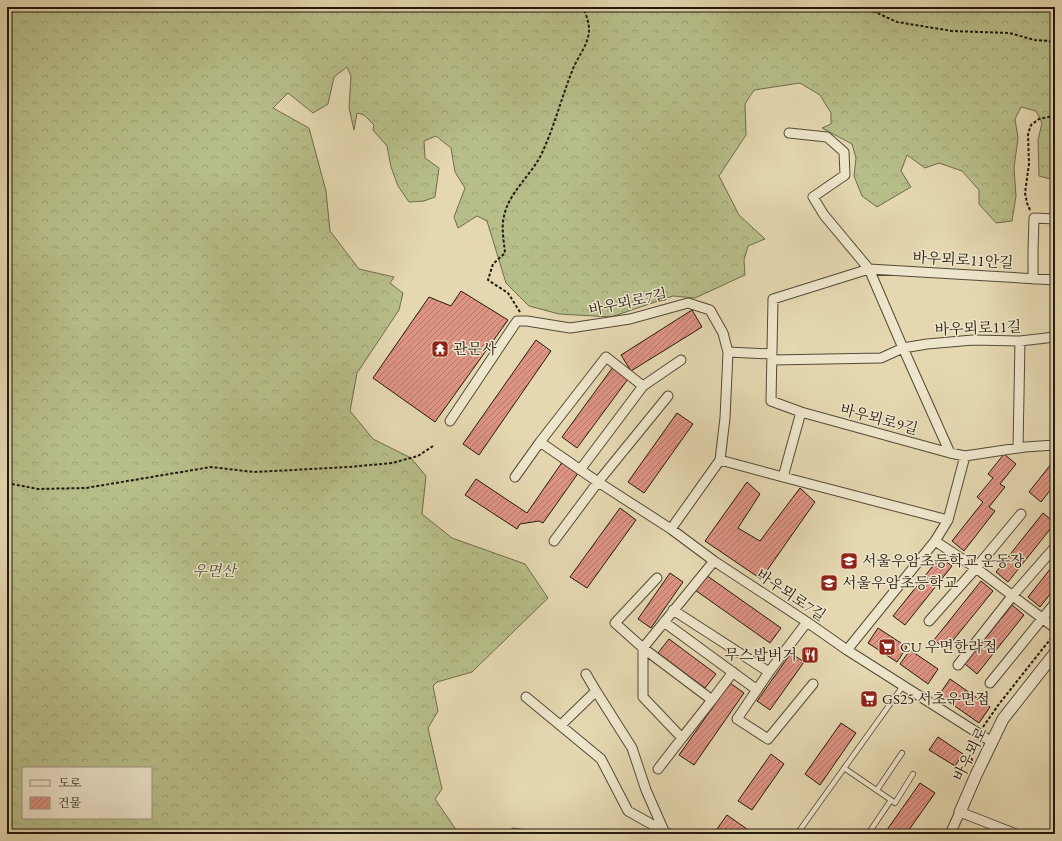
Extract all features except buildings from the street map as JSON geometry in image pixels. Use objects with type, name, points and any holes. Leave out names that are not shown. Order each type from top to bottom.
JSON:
[{"type":"street","points":[[789,134],[827,137],[844,152],[845,175],[812,197],[824,215],[869,269],[902,348]]},
{"type":"street","points":[[1033,279],[1034,218],[1055,219]]},
{"type":"street","name":"바우뫼로11안길","points":[[772,357],[773,299],[869,269],[1055,280]]},
{"type":"street","name":"바우뫼로7길","points":[[527,321],[570,328],[630,319],[688,303],[710,310],[723,333],[728,352],[725,418],[720,460],[670,529],[714,561],[847,650],[992,742]]},
{"type":"street","points":[[450,421],[517,321],[527,321]]},
{"type":"street","name":"바우뫼로11길","points":[[728,352],[772,357],[881,358],[902,348],[927,344],[973,340],[1020,340],[1055,337]]},
{"type":"street","points":[[1018,448],[1020,340]]},
{"type":"street","name":"바우뫼로9길","points":[[902,348],[950,453]]},
{"type":"street","points":[[514,477],[606,357],[643,386]]},
{"type":"street","name":"바우뫼로9길","points":[[772,357],[771,401],[801,412],[965,456],[1018,448],[1055,445]]},
{"type":"street","points":[[580,470],[643,386],[681,360]]},
{"type":"street","points":[[554,541],[598,482],[668,396]]},
{"type":"street","points":[[783,478],[801,412]]},
{"type":"street","points":[[540,442],[670,529]]},
{"type":"street","points":[[847,650],[935,541],[948,520],[965,456]]},
{"type":"street","points":[[720,460],[783,478],[948,520]]},
{"type":"street","points":[[929,621],[1021,514]]},
{"type":"street","points":[[935,541],[1014,595],[1055,628]]},
{"type":"street","points":[[958,665],[1055,547]]},
{"type":"street","points":[[682,738],[642,697],[643,648],[714,561]]},
{"type":"street","points":[[657,578],[616,623],[643,648],[712,700]]},
{"type":"street","points":[[990,684],[1055,603]]},
{"type":"street","points":[[673,610],[769,672]]},
{"type":"street","points":[[664,622],[757,690]]},
{"type":"street","points":[[807,622],[769,672],[737,719],[768,739],[812,684]]},
{"type":"street","name":"바우뫼로","points":[[950,834],[976,775],[1004,719],[1055,653]]},
{"type":"street","points":[[658,769],[733,672]]},
{"type":"street","points":[[586,674],[632,748],[646,790],[666,833]]},
{"type":"street","points":[[561,725],[596,691]]},
{"type":"street","points":[[526,698],[561,725],[600,759],[628,812],[666,833]]},
{"type":"street","points":[[960,812],[1016,834]]},
{"type":"lane","points":[[797,834],[903,686]]},
{"type":"lane","points":[[877,790],[902,753]]},
{"type":"lane","points":[[844,768],[896,803],[913,774]]},
{"type":"lane","points":[[868,834],[891,800]]},
{"type":"path","points":[[527,321],[508,294],[488,280],[493,264],[505,252],[503,233],[504,216],[510,199],[539,158],[561,106],[573,68],[586,42],[589,30],[585,11],[582,7]]},
{"type":"path","points":[[864,7],[897,22],[952,31],[1009,33],[1035,40],[1049,41],[1055,44]]},
{"type":"path","points":[[1034,218],[1025,193],[1029,164],[1028,134],[1031,125],[1039,119],[1055,114]]},
{"type":"path","points":[[7,484],[38,488],[86,488],[212,467],[254,472],[392,463],[418,456],[433,446]]},
{"type":"path","points":[[978,734],[999,703],[1055,632]]},
{"type":"green space","name":"우면산","points":[[7,7],[1055,7],[1055,44],[1053,49],[1055,55],[1055,180],[1039,176],[1038,140],[1042,123],[1036,111],[1021,107],[1015,119],[1018,138],[1014,168],[1016,196],[1012,221],[996,223],[979,204],[979,190],[962,171],[939,163],[925,168],[907,155],[901,171],[911,187],[877,207],[862,196],[854,176],[856,158],[852,144],[822,128],[831,124],[831,113],[820,95],[800,83],[754,90],[745,104],[746,135],[719,176],[739,215],[765,239],[748,246],[744,260],[745,275],[695,298],[673,296],[611,317],[559,314],[529,306],[506,283],[487,221],[477,216],[458,228],[454,217],[465,188],[455,172],[451,148],[436,136],[424,141],[425,158],[439,168],[435,197],[424,201],[409,202],[398,186],[391,167],[387,146],[373,130],[374,125],[364,115],[357,113],[354,130],[349,108],[351,76],[347,67],[334,77],[328,104],[313,113],[288,93],[273,108],[309,128],[326,191],[330,231],[359,269],[394,277],[390,283],[403,293],[399,310],[357,373],[350,411],[373,439],[411,458],[426,476],[422,514],[452,538],[525,564],[548,598],[472,672],[437,682],[433,686],[438,711],[428,728],[442,789],[435,799],[459,834],[7,834]]},
{"type":"green space","points":[[512,828],[537,831],[542,834],[509,834]]},
{"type":"place","name":"관문사","points":[[440,349]]},
{"type":"place","name":"서울우암초등학교 운동장","points":[[849,561]]},
{"type":"place","name":"서울우암초등학교","points":[[829,583]]},
{"type":"place","name":"CU 우면한라점","points":[[887,647]]},
{"type":"place","name":"무스밥버거","points":[[810,655]]},
{"type":"place","name":"GS25 서초우면점","points":[[869,699]]}]
